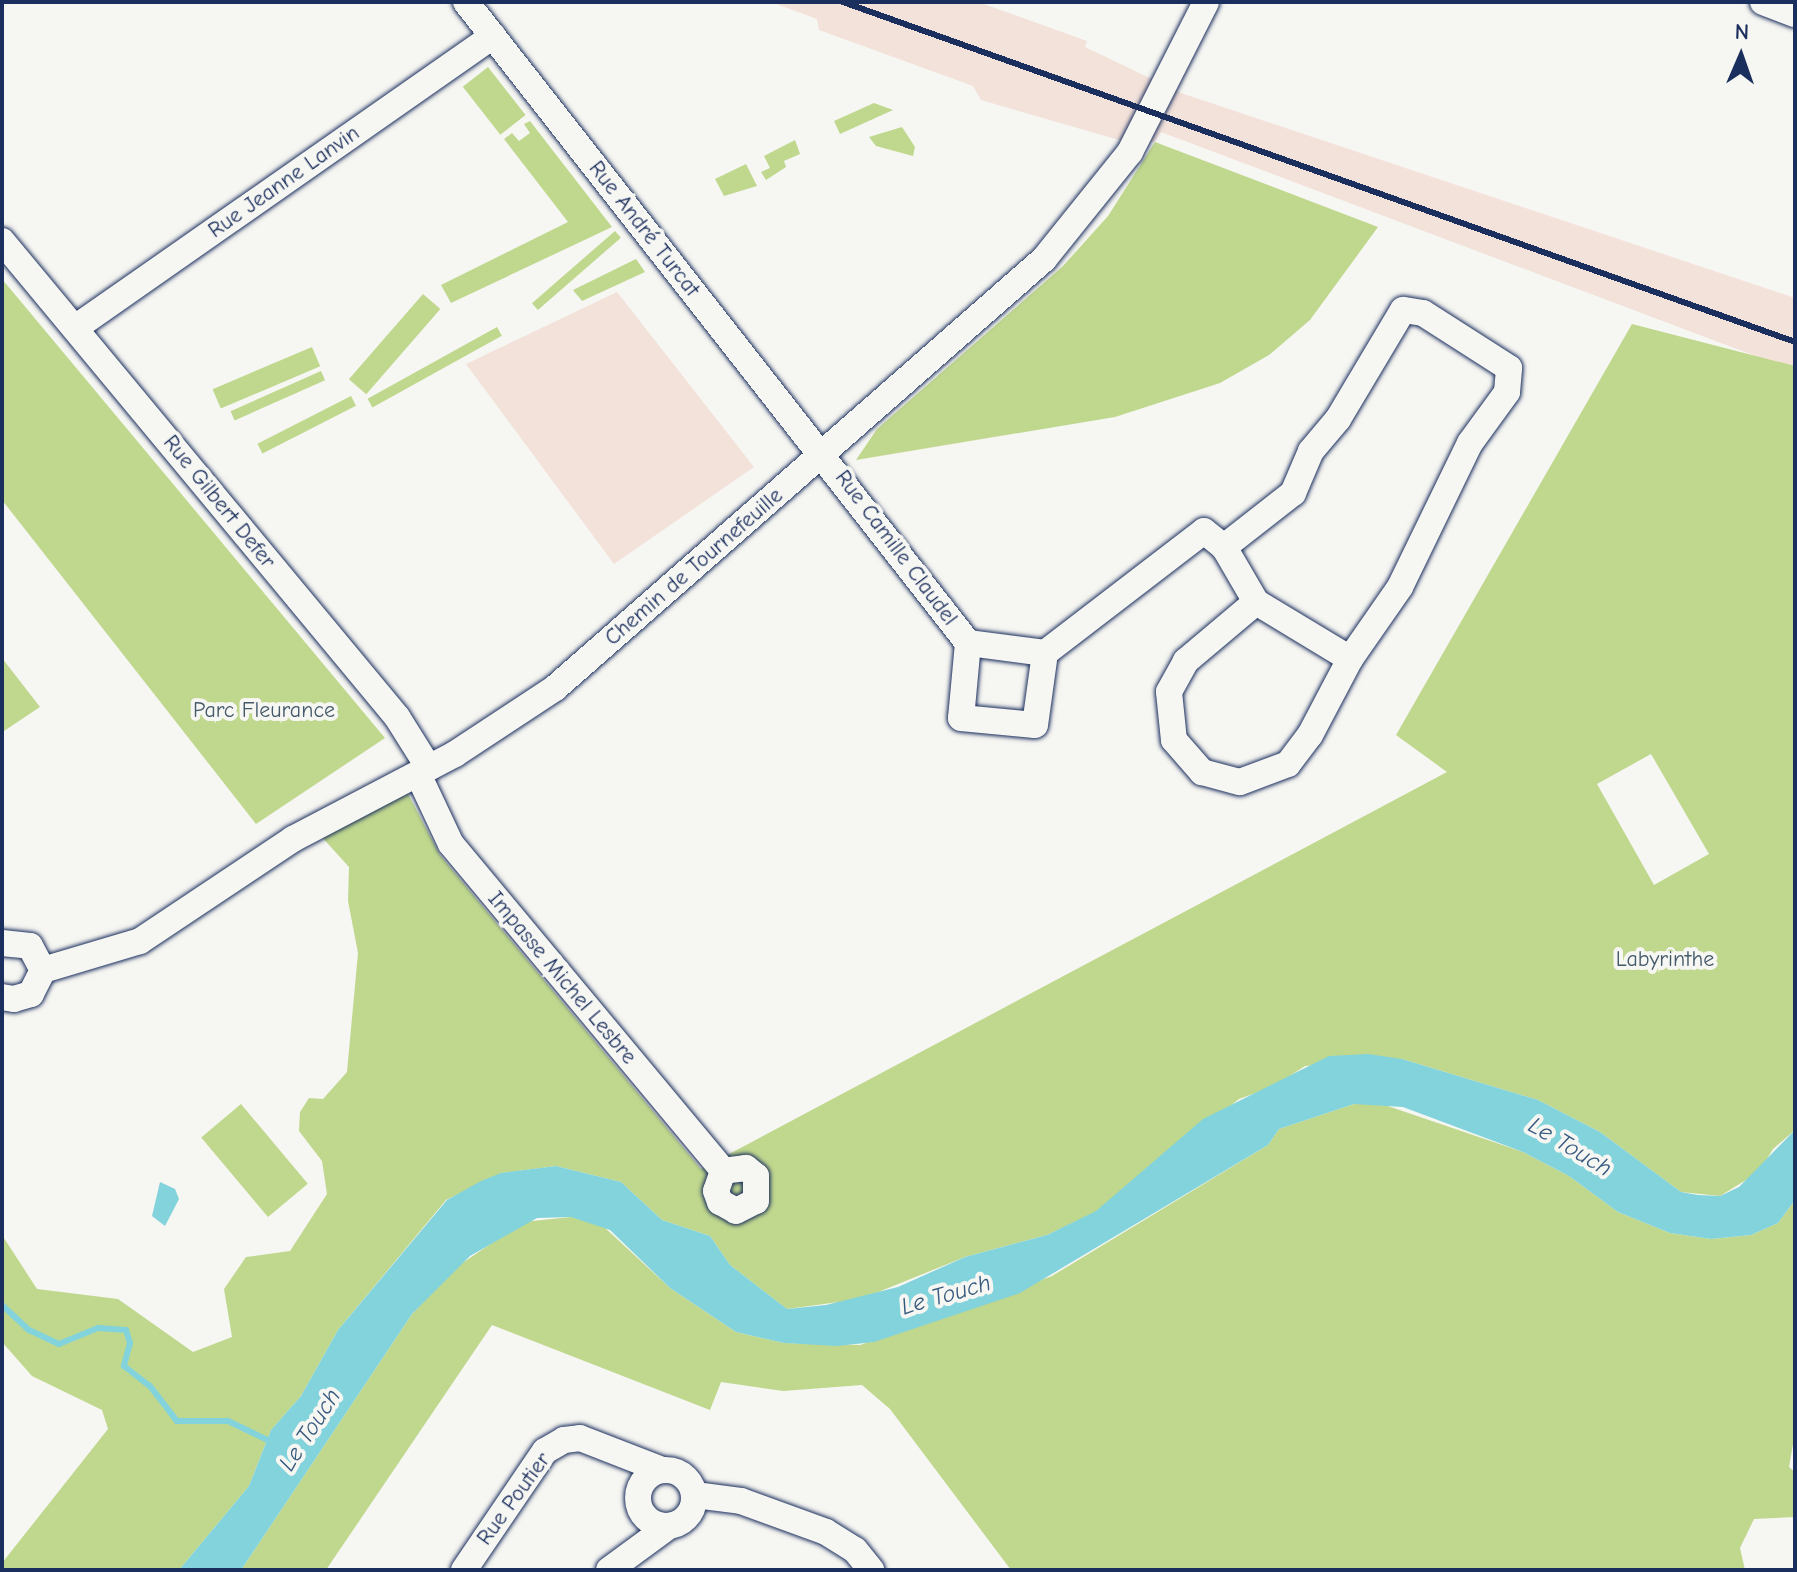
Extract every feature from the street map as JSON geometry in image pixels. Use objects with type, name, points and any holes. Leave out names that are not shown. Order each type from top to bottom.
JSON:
[{"type":"street","name":"Rue André Turcat","points":[[466,2],[824,454]]},
{"type":"street","name":"Chemin de Tournefeuille","points":[[43,970],[140,941],[293,839],[424,771],[555,688],[824,454],[1074,228],[1130,152],[1206,2]]},
{"type":"street","points":[[1763,2],[1795,14]]},
{"type":"street","name":"Rue Jeanne Lanvin","points":[[75,328],[493,36]]},
{"type":"street","name":"Rue Gilbert Defer","points":[[2,241],[397,717],[424,771]]},
{"type":"street","points":[[1224,547],[1293,493],[1311,451],[1338,419],[1403,310],[1423,313],[1509,368],[1507,392],[1470,443],[1400,587],[1350,659],[1310,735],[1288,764],[1259,779],[1240,782],[1202,772],[1174,740],[1169,692],[1186,661],[1256,602]]},
{"type":"street","name":"Rue Camille Claudel","points":[[824,454],[968,643],[961,718],[1035,725],[1045,653],[968,643]]},
{"type":"street","points":[[1045,653],[1196,533],[1211,533],[1224,547],[1256,602],[1350,659]]},
{"type":"street","name":"Impasse Michel Lesbre","points":[[424,771],[451,844],[723,1171]]},
{"type":"street","points":[[2,943],[30,946],[43,970],[31,994],[3,1000]]},
{"type":"street","name":"Rue Poutier","points":[[464,1570],[545,1451],[564,1440],[580,1438],[662,1470],[677,1472],[695,1495]]},
{"type":"street","points":[[662,1470],[648,1476],[638,1502],[644,1515],[669,1526]]},
{"type":"street","points":[[609,1570],[692,1510],[695,1495],[741,1501],[826,1532],[855,1550],[871,1570]]},
{"type":"shaded area","points":[[771,2],[978,2],[1087,41],[1085,47],[1181,93],[1795,298],[1795,371],[1161,132],[1155,142],[1126,142],[981,100],[973,86],[819,30],[817,19]]},
{"type":"shaded area","points":[[617,292],[754,467],[614,564],[466,364]]},
{"type":"green space","points":[[488,67],[526,115],[500,135],[463,87]]},
{"type":"green space","points":[[874,103],[893,110],[840,134],[834,121]]},
{"type":"green space","points":[[530,121],[612,227],[451,303],[441,285],[568,222],[504,139],[512,133],[519,141],[530,133],[524,124]]},
{"type":"green space","points":[[902,127],[915,147],[913,156],[876,146],[869,137]]},
{"type":"green space","points":[[795,140],[800,154],[784,161],[786,167],[766,180],[761,172],[770,168],[764,156]]},
{"type":"green space","points":[[1155,142],[1378,227],[1310,320],[1269,355],[1220,383],[1115,417],[856,460],[877,429],[1063,266],[1108,216]]},
{"type":"green space","points":[[746,164],[757,186],[724,196],[715,179]]},
{"type":"green space","points":[[615,231],[621,238],[538,310],[532,303]]},
{"type":"green space","points":[[636,259],[645,272],[582,301],[573,290]]},
{"type":"green space","name":"Parc Fleurance","points":[[2,279],[385,738],[256,824],[2,500]]},
{"type":"green space","points":[[423,294],[440,309],[366,394],[349,379]]},
{"type":"green space","name":"Labyrinthe","points":[[1632,324],[1795,366],[1795,1130],[1773,1149],[1759,1172],[1720,1196],[1681,1192],[1600,1132],[1538,1100],[1402,1059],[1305,1066],[1273,1087],[1239,1099],[1096,1212],[1047,1235],[965,1257],[861,1299],[787,1309],[730,1265],[710,1236],[662,1220],[621,1182],[556,1166],[502,1173],[446,1200],[338,1330],[301,1396],[271,1430],[249,1486],[179,1570],[2,1570],[2,1563],[108,1429],[102,1410],[32,1376],[2,1342],[2,1235],[37,1289],[118,1299],[193,1352],[232,1337],[224,1289],[246,1257],[290,1251],[327,1194],[322,1161],[299,1131],[300,1112],[309,1098],[323,1099],[347,1072],[358,953],[348,901],[349,867],[319,834],[407,792],[440,855],[701,1169],[1447,772],[1396,735]],"holes":[[[1651,754],[1709,854],[1654,885],[1597,784]]]},
{"type":"green space","points":[[497,327],[502,336],[372,407],[368,399]]},
{"type":"green space","points":[[312,347],[320,366],[221,409],[213,389]]},
{"type":"green space","points":[[321,371],[325,380],[235,420],[231,411]]},
{"type":"green space","points":[[351,396],[356,406],[262,453],[257,444]]},
{"type":"green space","points":[[2,658],[40,707],[4,731],[2,727]]},
{"type":"green space","points":[[1376,1102],[1523,1152],[1569,1176],[1618,1212],[1670,1233],[1711,1239],[1751,1235],[1778,1223],[1795,1200],[1795,1433],[1789,1467],[1795,1472],[1795,1517],[1754,1519],[1740,1548],[1745,1570],[1011,1570],[890,1409],[862,1385],[783,1391],[721,1382],[710,1410],[492,1325],[326,1570],[241,1570],[412,1314],[455,1268],[523,1222],[571,1217],[603,1226],[670,1288],[736,1332],[784,1343],[860,1345],[1052,1276],[1268,1145],[1279,1129],[1354,1104]]},
{"type":"green space","points":[[241,1104],[308,1184],[268,1217],[201,1137]]},
{"type":"water","name":"Le Touch","points":[[1368,1054],[1402,1059],[1538,1100],[1600,1132],[1681,1192],[1720,1196],[1739,1187],[1795,1130],[1795,1200],[1778,1223],[1751,1235],[1711,1239],[1670,1233],[1618,1212],[1569,1176],[1523,1152],[1403,1107],[1354,1104],[1279,1129],[1268,1145],[1020,1293],[874,1342],[837,1346],[784,1343],[736,1332],[670,1288],[610,1230],[571,1217],[537,1218],[470,1256],[412,1314],[241,1570],[179,1570],[249,1486],[271,1430],[301,1396],[338,1330],[447,1200],[481,1181],[501,1173],[556,1166],[621,1182],[662,1220],[710,1236],[730,1265],[787,1309],[826,1305],[898,1287],[965,1257],[1047,1235],[1096,1211],[1203,1119],[1329,1056]]},
{"type":"water","points":[[160,1182],[175,1189],[179,1199],[165,1226],[152,1216]]},
{"type":"waterway","name":"Le Touch","points":[[2,1305],[29,1330],[59,1344],[98,1328],[126,1330],[130,1343],[124,1366],[150,1386],[177,1421],[228,1421],[276,1444]]},
{"type":"railway","points":[[843,2],[1795,342]]}]
